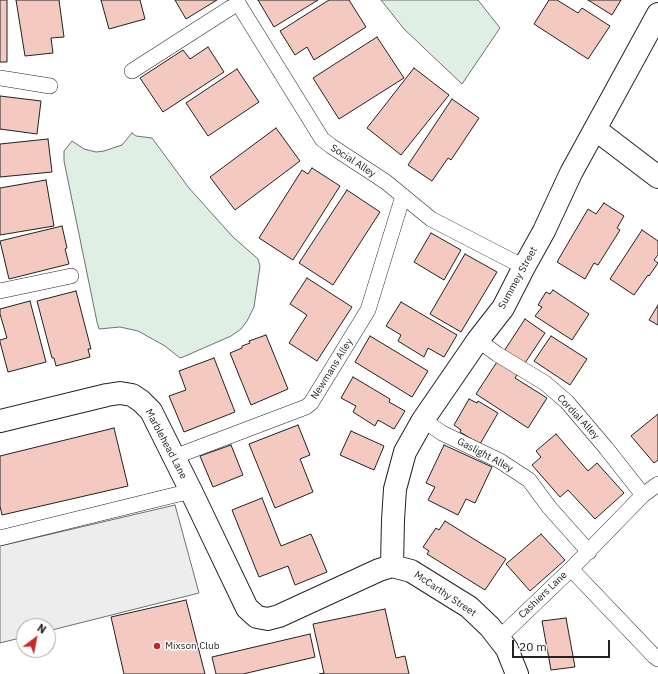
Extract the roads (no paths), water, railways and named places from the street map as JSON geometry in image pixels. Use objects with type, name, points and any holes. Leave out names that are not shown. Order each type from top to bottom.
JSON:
[{"type":"street","name":"Summey Street","points":[[392,566],[395,489],[405,452],[422,420],[478,340],[503,308],[544,231],[571,173],[658,14]]},
{"type":"street","points":[[595,129],[658,177]]},
{"type":"street","name":"Marblehead Lane","points":[[0,421],[120,393],[132,395],[141,401],[151,411],[247,608],[257,617],[268,619],[279,616],[379,570],[392,566]]},
{"type":"street","name":"McCarthy Street","points":[[392,566],[411,571],[469,607],[490,627],[507,649],[517,674]]},
{"type":"lane","points":[[132,71],[237,2]]},
{"type":"lane","name":"Social Alley","points":[[237,2],[322,139],[386,182],[431,219],[524,267]]},
{"type":"lane","points":[[0,78],[50,86]]},
{"type":"lane","name":"Newmans Alley","points":[[174,457],[306,407],[311,403],[368,310],[404,196]]},
{"type":"lane","points":[[0,291],[71,276]]},
{"type":"lane","name":"Cordial Alley","points":[[478,340],[497,354],[545,383],[567,402],[606,448],[643,496]]},
{"type":"lane","name":"Gaslight Alley","points":[[422,420],[442,433],[500,461],[528,480],[549,507],[589,552]]},
{"type":"lane","name":"Cashiers Lane","points":[[499,638],[589,552],[643,496],[658,484]]},
{"type":"lane","points":[[0,538],[191,491]]},
{"type":"lane","points":[[571,569],[658,659]]},
{"type":"place","name":"Mixson Club","points":[[157,646]]}]
